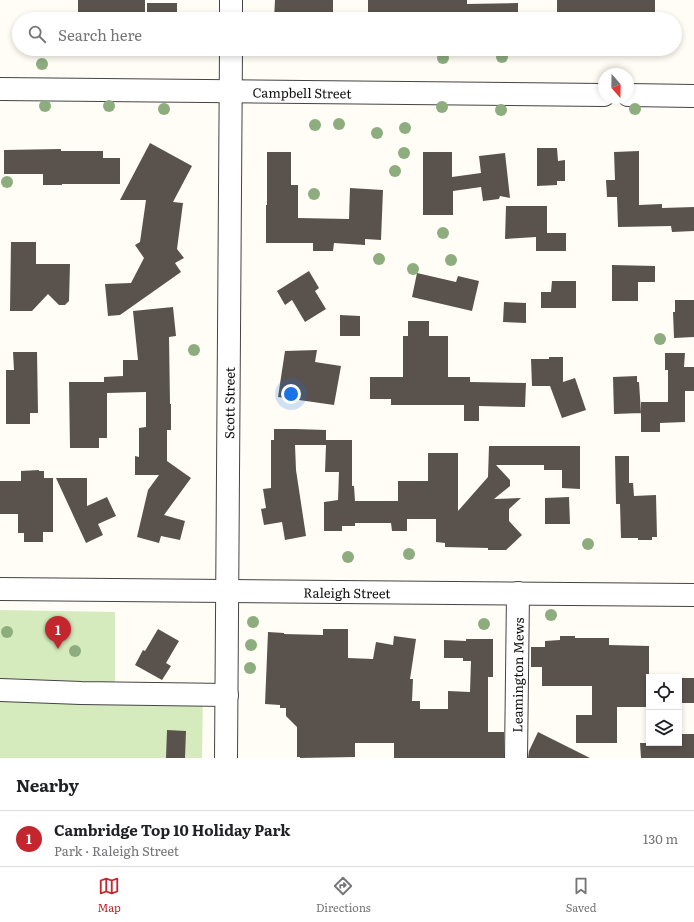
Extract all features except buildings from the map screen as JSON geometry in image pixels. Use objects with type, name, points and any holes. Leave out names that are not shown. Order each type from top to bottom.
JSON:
[{"type":"street","points":[[231,0],[231,12]]},
{"type":"street","name":"Scott Street","points":[[226,758],[230,56]]},
{"type":"street","name":"Campbell Street","points":[[0,89],[598,95]]},
{"type":"street","points":[[634,95],[694,96]]},
{"type":"street","name":"Raleigh Street","points":[[0,589],[694,595]]},
{"type":"street","name":"Leamington Mews","points":[[516,758],[518,593]]},
{"type":"street","points":[[0,690],[81,693],[227,695]]},
{"type":"green space","points":[[0,610],[115,612],[115,686],[203,687],[202,758],[0,758]]},
{"type":"place","name":"Cambridge Top 10 Holiday Park","points":[[58,649]]}]
